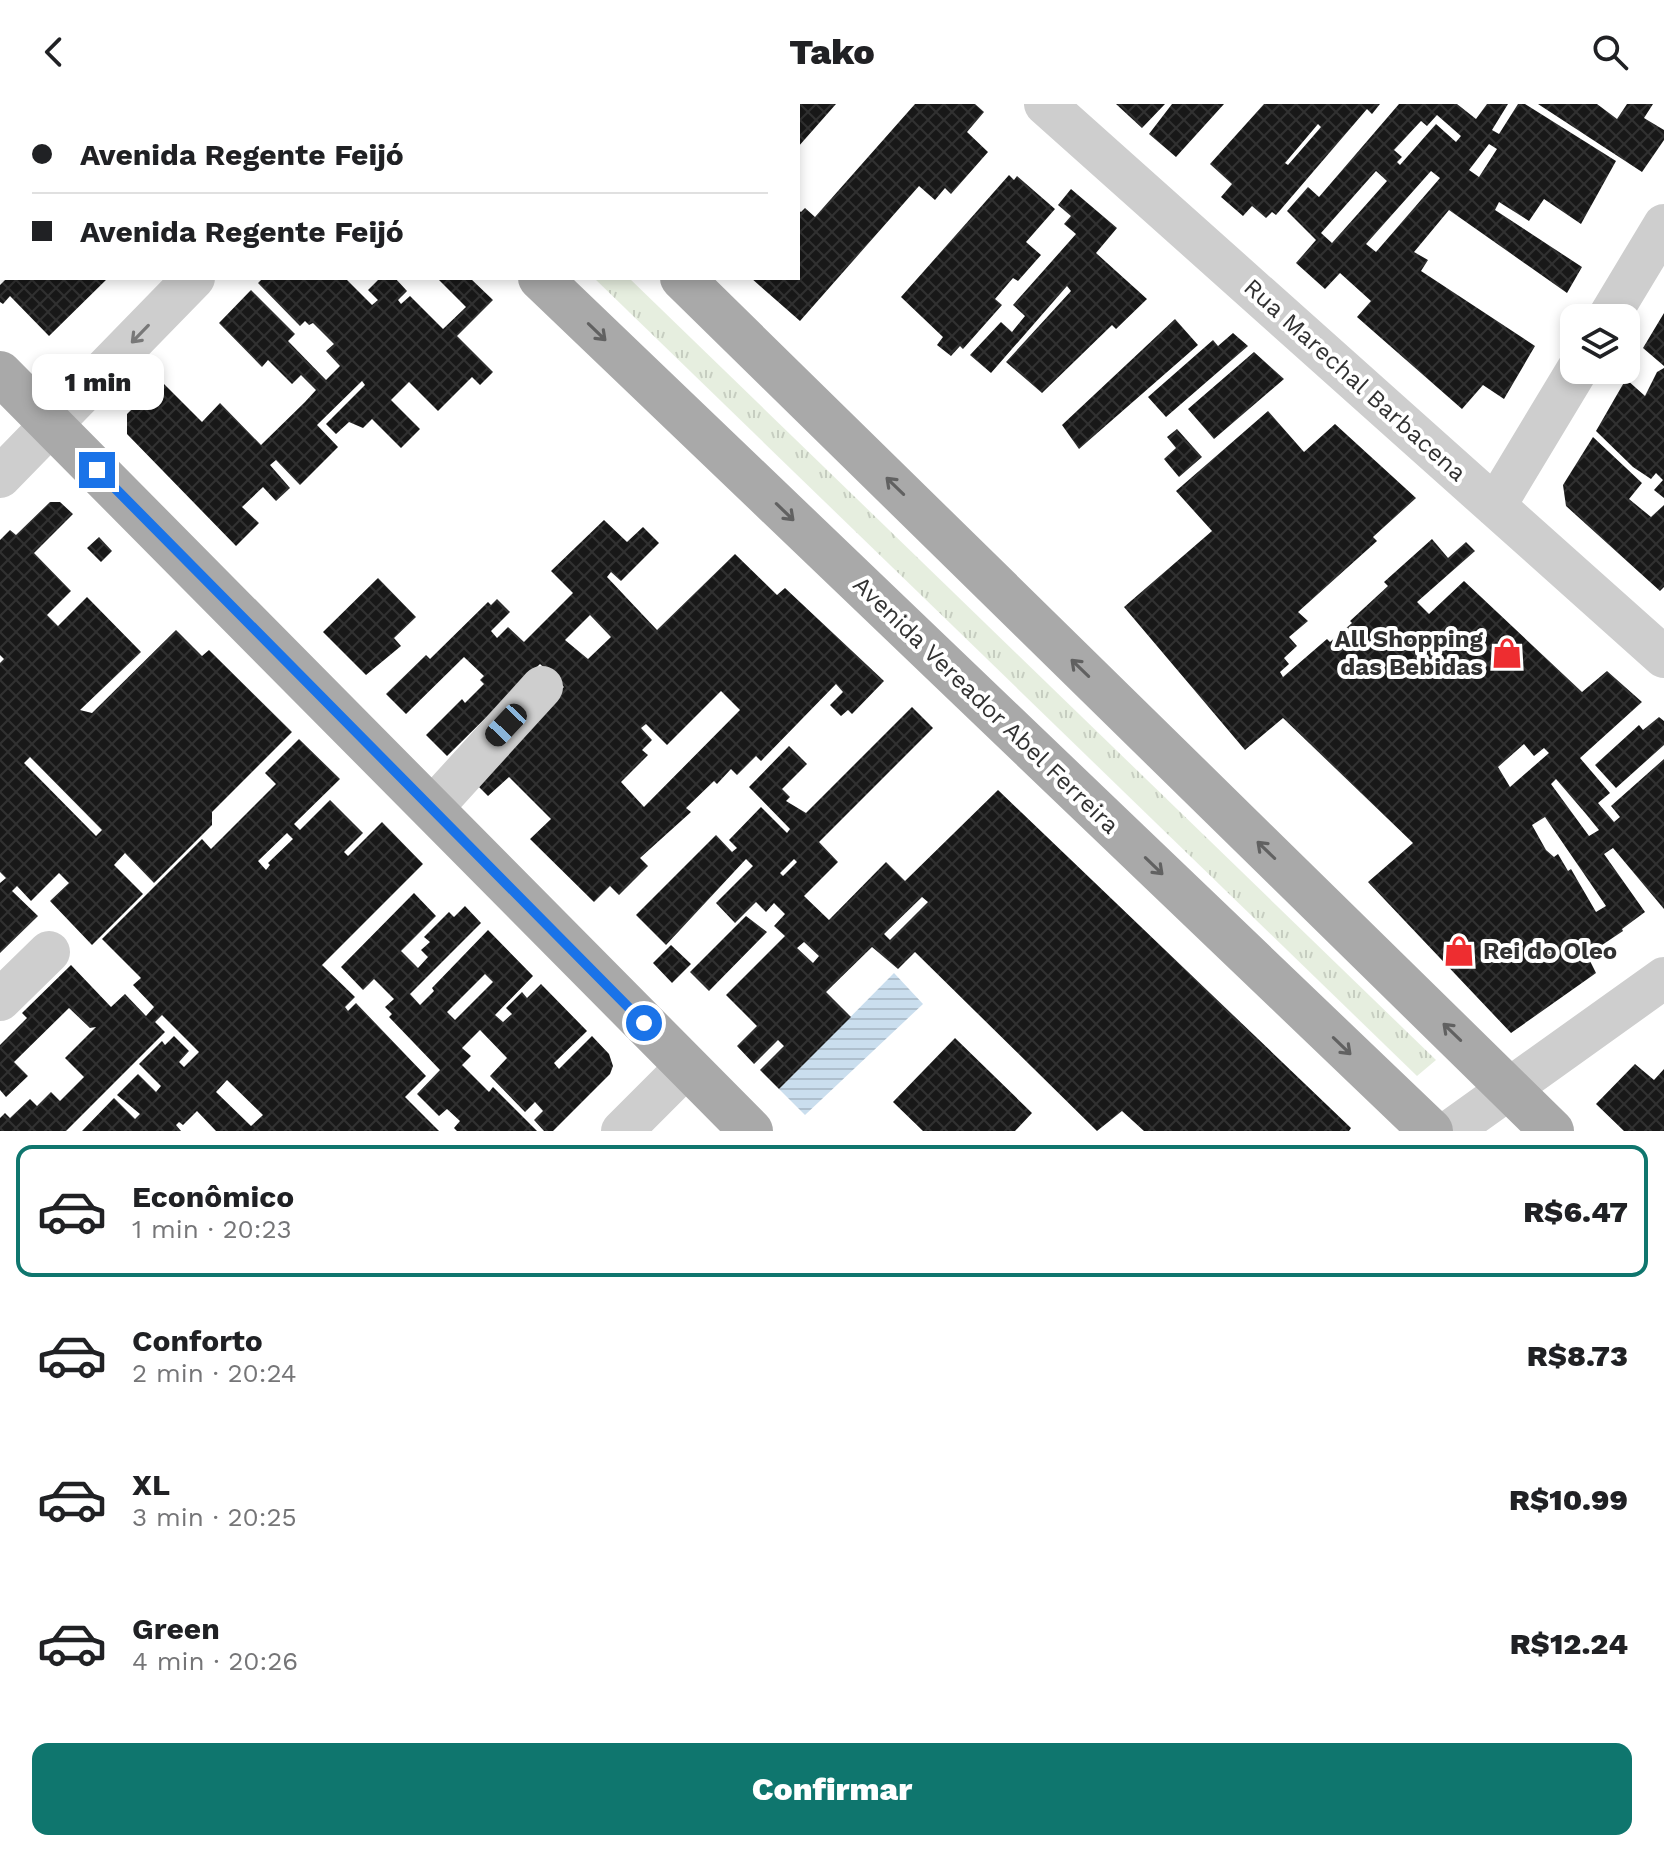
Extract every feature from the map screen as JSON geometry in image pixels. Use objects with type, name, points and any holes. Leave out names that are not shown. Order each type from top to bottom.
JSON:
[{"type":"main road","name":"Avenida Vereador Abel Ferreira","points":[[542,280],[1431,1131]]},
{"type":"main road","points":[[684,280],[1552,1131]]},
{"type":"main road","points":[[0,373],[751,1131]]},
{"type":"street","name":"Rua Marechal Barbacena","points":[[1045,104],[1664,657]]},
{"type":"street","points":[[1616,304],[1664,225]]},
{"type":"street","points":[[0,477],[192,280]]},
{"type":"street","points":[[1495,506],[1569,384]]},
{"type":"street","points":[[432,808],[542,687]]},
{"type":"street","points":[[0,1000],[49,952]]},
{"type":"street","points":[[1450,1131],[1664,978]]},
{"type":"street","points":[[622,1131],[687,1066]]},
{"type":"green space","points":[[596,280],[631,280],[1436,1060],[1417,1076]]},
{"type":"water","points":[[894,973],[923,1004],[805,1115],[779,1089]]},
{"type":"building","points":[[800,104],[836,104],[800,145]]},
{"type":"building","points":[[915,104],[975,104],[984,112],[967,132],[988,152],[951,194],[945,188],[935,200],[919,186],[800,321],[753,280],[800,280],[800,211],[805,208],[815,217]]},
{"type":"building","points":[[1116,104],[1165,104],[1142,128]]},
{"type":"building","points":[[1172,104],[1224,104],[1176,157],[1149,134]]},
{"type":"building","points":[[1264,104],[1380,104],[1372,114],[1367,109],[1276,215],[1272,212],[1266,218],[1252,206],[1243,216],[1221,197],[1232,184],[1210,164]],"holes":[[[1318,124],[1321,127],[1288,165],[1285,163]]]},
{"type":"building","points":[[1399,104],[1457,104],[1476,119],[1487,104],[1508,104],[1492,130],[1499,134],[1518,104],[1525,104],[1616,161],[1581,224],[1544,199],[1529,221],[1499,202],[1495,210],[1582,267],[1567,293],[1449,210],[1414,252],[1428,260],[1421,271],[1535,346],[1504,399],[1483,385],[1462,409],[1357,317],[1371,301],[1340,273],[1325,289],[1296,263],[1316,240],[1287,211],[1308,187],[1319,197]],"holes":[[[1437,115],[1461,136],[1456,142],[1436,124],[1400,165],[1397,162],[1402,157],[1394,150],[1421,121],[1427,126]],[[1489,144],[1497,149],[1479,177],[1469,170]],[[1376,171],[1387,181],[1332,243],[1321,233]],[[1431,171],[1440,178],[1376,252],[1366,244]]]},
{"type":"building","points":[[1538,104],[1597,104],[1617,119],[1627,104],[1653,104],[1644,118],[1664,130],[1664,140],[1642,172]]},
{"type":"building","points":[[1009,175],[1014,180],[1017,176],[1055,209],[1026,242],[1041,255],[1018,281],[1013,278],[995,299],[1002,305],[963,349],[960,346],[951,356],[937,345],[943,337],[901,297]]},
{"type":"building","points":[[1071,189],[1117,228],[1096,253],[1147,299],[1116,329],[1112,325],[1042,393],[1006,362],[1071,291],[1067,286],[991,373],[970,355],[1001,322],[1012,332],[1025,316],[1013,305],[1076,234],[1064,224],[1071,216],[1058,205]]},
{"type":"building","points":[[5,280],[106,280],[49,336],[10,296],[3,304],[0,302],[0,285]]},
{"type":"building","points":[[261,280],[347,280],[372,305],[378,300],[368,290],[378,280],[397,280],[407,291],[398,300],[401,304],[410,296],[443,329],[466,307],[439,280],[472,280],[493,300],[457,336],[493,372],[480,385],[472,377],[438,411],[409,382],[391,400],[420,429],[401,448],[372,419],[363,428],[349,422],[336,434],[326,424],[365,385],[362,381],[317,425],[338,447],[300,485],[276,460],[270,465],[290,488],[276,501],[263,487],[242,507],[259,523],[236,546],[127,434],[127,414],[161,381],[202,422],[220,403],[261,445],[305,402],[316,390],[301,375],[292,384],[268,360],[262,367],[219,323],[251,290],[295,334],[288,341],[326,380],[340,366],[326,351],[334,344],[313,323],[309,325],[305,321],[300,326],[258,283]]},
{"type":"building","points":[[1664,313],[1664,366],[1643,348]]},
{"type":"building","points":[[1175,319],[1198,345],[1079,449],[1062,425]]},
{"type":"building","points":[[1233,333],[1248,346],[1166,417],[1148,397],[1213,340],[1218,346]]},
{"type":"building","points":[[1254,352],[1284,379],[1214,439],[1188,409]]},
{"type":"building","points":[[1664,368],[1664,498],[1654,490],[1663,480],[1656,473],[1651,479],[1633,467],[1596,431],[1623,384],[1632,384],[1645,396],[1657,372]]},
{"type":"building","points":[[1268,411],[1304,452],[1335,424],[1416,498],[1373,537],[1377,541],[1298,612],[1308,621],[1289,637],[1297,646],[1284,658],[1289,664],[1280,672],[1283,677],[1327,639],[1330,642],[1352,623],[1350,621],[1388,586],[1384,582],[1432,539],[1448,558],[1466,542],[1475,551],[1417,602],[1429,614],[1464,581],[1582,692],[1607,671],[1642,702],[1580,758],[1610,793],[1598,803],[1614,822],[1620,817],[1611,806],[1664,759],[1664,909],[1613,848],[1604,854],[1645,912],[1587,955],[1596,973],[1511,1033],[1368,882],[1413,843],[1283,718],[1245,750],[1124,607],[1212,531],[1176,491]],"holes":[[[1524,744],[1534,756],[1544,748],[1549,753],[1510,787],[1498,767]],[[1556,779],[1599,830],[1589,836],[1551,784]],[[1545,817],[1606,906],[1596,912],[1571,869],[1568,871],[1558,854],[1554,857],[1546,850],[1532,825]]]},
{"type":"building","points":[[1177,429],[1202,457],[1179,477],[1164,459],[1176,448],[1167,437]]},
{"type":"building","points":[[1593,437],[1642,483],[1629,499],[1651,517],[1664,505],[1664,587],[1660,591],[1566,506],[1563,485]]},
{"type":"building","points":[[50,502],[60,502],[73,514],[34,553],[71,591],[47,615],[58,626],[87,597],[141,652],[80,710],[92,713],[176,630],[202,656],[209,650],[292,732],[212,812],[212,825],[154,883],[125,853],[114,865],[143,894],[92,945],[50,901],[69,883],[59,873],[31,901],[17,886],[12,891],[38,916],[0,953],[0,883],[6,878],[0,872],[0,663],[4,659],[0,655],[0,540],[10,530],[16,535]],"holes":[[[30,757],[102,830],[96,836],[24,763]]]},
{"type":"building","points":[[604,520],[627,542],[643,527],[659,543],[621,581],[611,572],[607,577],[657,630],[735,554],[777,595],[785,588],[884,681],[852,714],[848,710],[841,716],[830,705],[843,692],[836,684],[761,761],[756,756],[737,775],[731,769],[686,808],[691,812],[640,858],[648,866],[619,895],[610,886],[594,902],[530,839],[551,819],[509,777],[488,796],[465,773],[564,687],[540,664],[447,756],[426,735],[462,699],[465,703],[484,684],[480,680],[484,676],[464,657],[406,714],[386,694],[426,655],[430,659],[488,602],[491,605],[497,599],[510,612],[491,631],[497,638],[508,627],[524,642],[573,593],[551,571]],"holes":[[[590,615],[611,637],[588,659],[565,640]],[[721,691],[740,710],[644,807],[621,782],[648,755],[642,750],[652,740],[641,728],[646,724],[667,745]]]},
{"type":"building","points":[[99,537],[112,551],[101,562],[87,548]]},
{"type":"building","points":[[378,578],[416,617],[394,638],[401,646],[366,675],[323,632]]},
{"type":"building","points":[[912,707],[933,728],[819,842],[838,862],[804,896],[829,920],[886,862],[905,881],[998,790],[1351,1128],[1349,1131],[1144,1131],[1122,1111],[1097,1131],[915,952],[898,969],[872,947],[826,992],[851,1017],[779,1089],[760,1070],[784,1046],[778,1040],[754,1064],[737,1046],[757,1026],[726,995],[785,936],[774,926],[785,914],[774,903],[766,912],[756,902],[735,923],[716,903],[753,866],[746,859],[666,945],[636,915],[716,835],[732,852],[737,848],[729,840],[761,807],[787,833],[790,829],[749,787],[789,746],[807,764],[782,789],[790,797],[786,801],[806,813]],"holes":[[[794,859],[797,862],[783,876],[780,873]],[[922,897],[928,902],[890,940],[884,934]],[[804,942],[819,956],[813,963],[797,948]]]},
{"type":"building","points":[[1659,717],[1664,721],[1664,745],[1616,788],[1595,765],[1639,725],[1643,730]]},
{"type":"building","points":[[299,739],[340,779],[294,824],[300,830],[330,800],[363,833],[344,852],[348,856],[382,822],[423,864],[322,965],[355,997],[345,1007],[348,1011],[356,1003],[426,1076],[405,1097],[439,1131],[216,1131],[197,1111],[183,1125],[179,1122],[176,1125],[181,1131],[82,1131],[114,1098],[135,1119],[140,1114],[117,1095],[138,1074],[156,1092],[161,1086],[139,1064],[162,1041],[165,1045],[174,1036],[189,1051],[179,1062],[184,1067],[199,1052],[162,1015],[155,1022],[165,1032],[66,1131],[0,1131],[0,1118],[5,1113],[10,1118],[30,1099],[37,1106],[51,1092],[60,1101],[84,1077],[65,1058],[96,1027],[90,1028],[69,1008],[14,1062],[28,1076],[6,1097],[0,1090],[0,1045],[27,1018],[22,1013],[71,965],[111,1007],[125,994],[146,1016],[154,1007],[133,985],[141,978],[102,939],[202,839],[211,849],[276,784],[265,773]],"holes":[[[287,833],[293,839],[268,863],[270,865],[266,870],[258,861]],[[227,1080],[263,1115],[251,1126],[216,1092]]]},
{"type":"building","points":[[414,893],[436,916],[401,951],[418,968],[428,957],[421,950],[430,942],[424,937],[449,912],[454,917],[465,906],[481,923],[410,994],[420,1005],[434,991],[432,988],[488,930],[533,976],[495,1015],[503,1022],[512,1014],[506,1008],[522,992],[527,998],[541,984],[587,1031],[554,1063],[559,1069],[592,1036],[609,1054],[613,1066],[610,1074],[553,1131],[544,1131],[534,1120],[543,1111],[535,1102],[525,1112],[490,1076],[507,1058],[480,1030],[462,1048],[471,1056],[462,1065],[489,1092],[493,1087],[537,1131],[457,1131],[454,1128],[460,1121],[447,1109],[439,1116],[417,1094],[440,1070],[389,1017],[392,1014],[385,1007],[394,999],[374,979],[363,990],[341,967]],"holes":[[[485,974],[493,982],[455,1020],[447,1012]]]},
{"type":"building","points":[[746,916],[767,932],[709,991],[690,972]]},
{"type":"building","points":[[671,945],[691,964],[672,983],[653,963]]},
{"type":"building","points":[[955,1038],[1032,1113],[1015,1131],[923,1131],[893,1102]]},
{"type":"building","points":[[1635,1064],[1654,1080],[1664,1069],[1664,1131],[1624,1131],[1596,1104]]},
{"type":"place","name":"All Shopping das Bebidas","points":[[1507,653]]},
{"type":"place","name":"Rei do Oleo","points":[[1459,951]]},
{"type":"route","points":[[97,470],[644,1023]]}]
